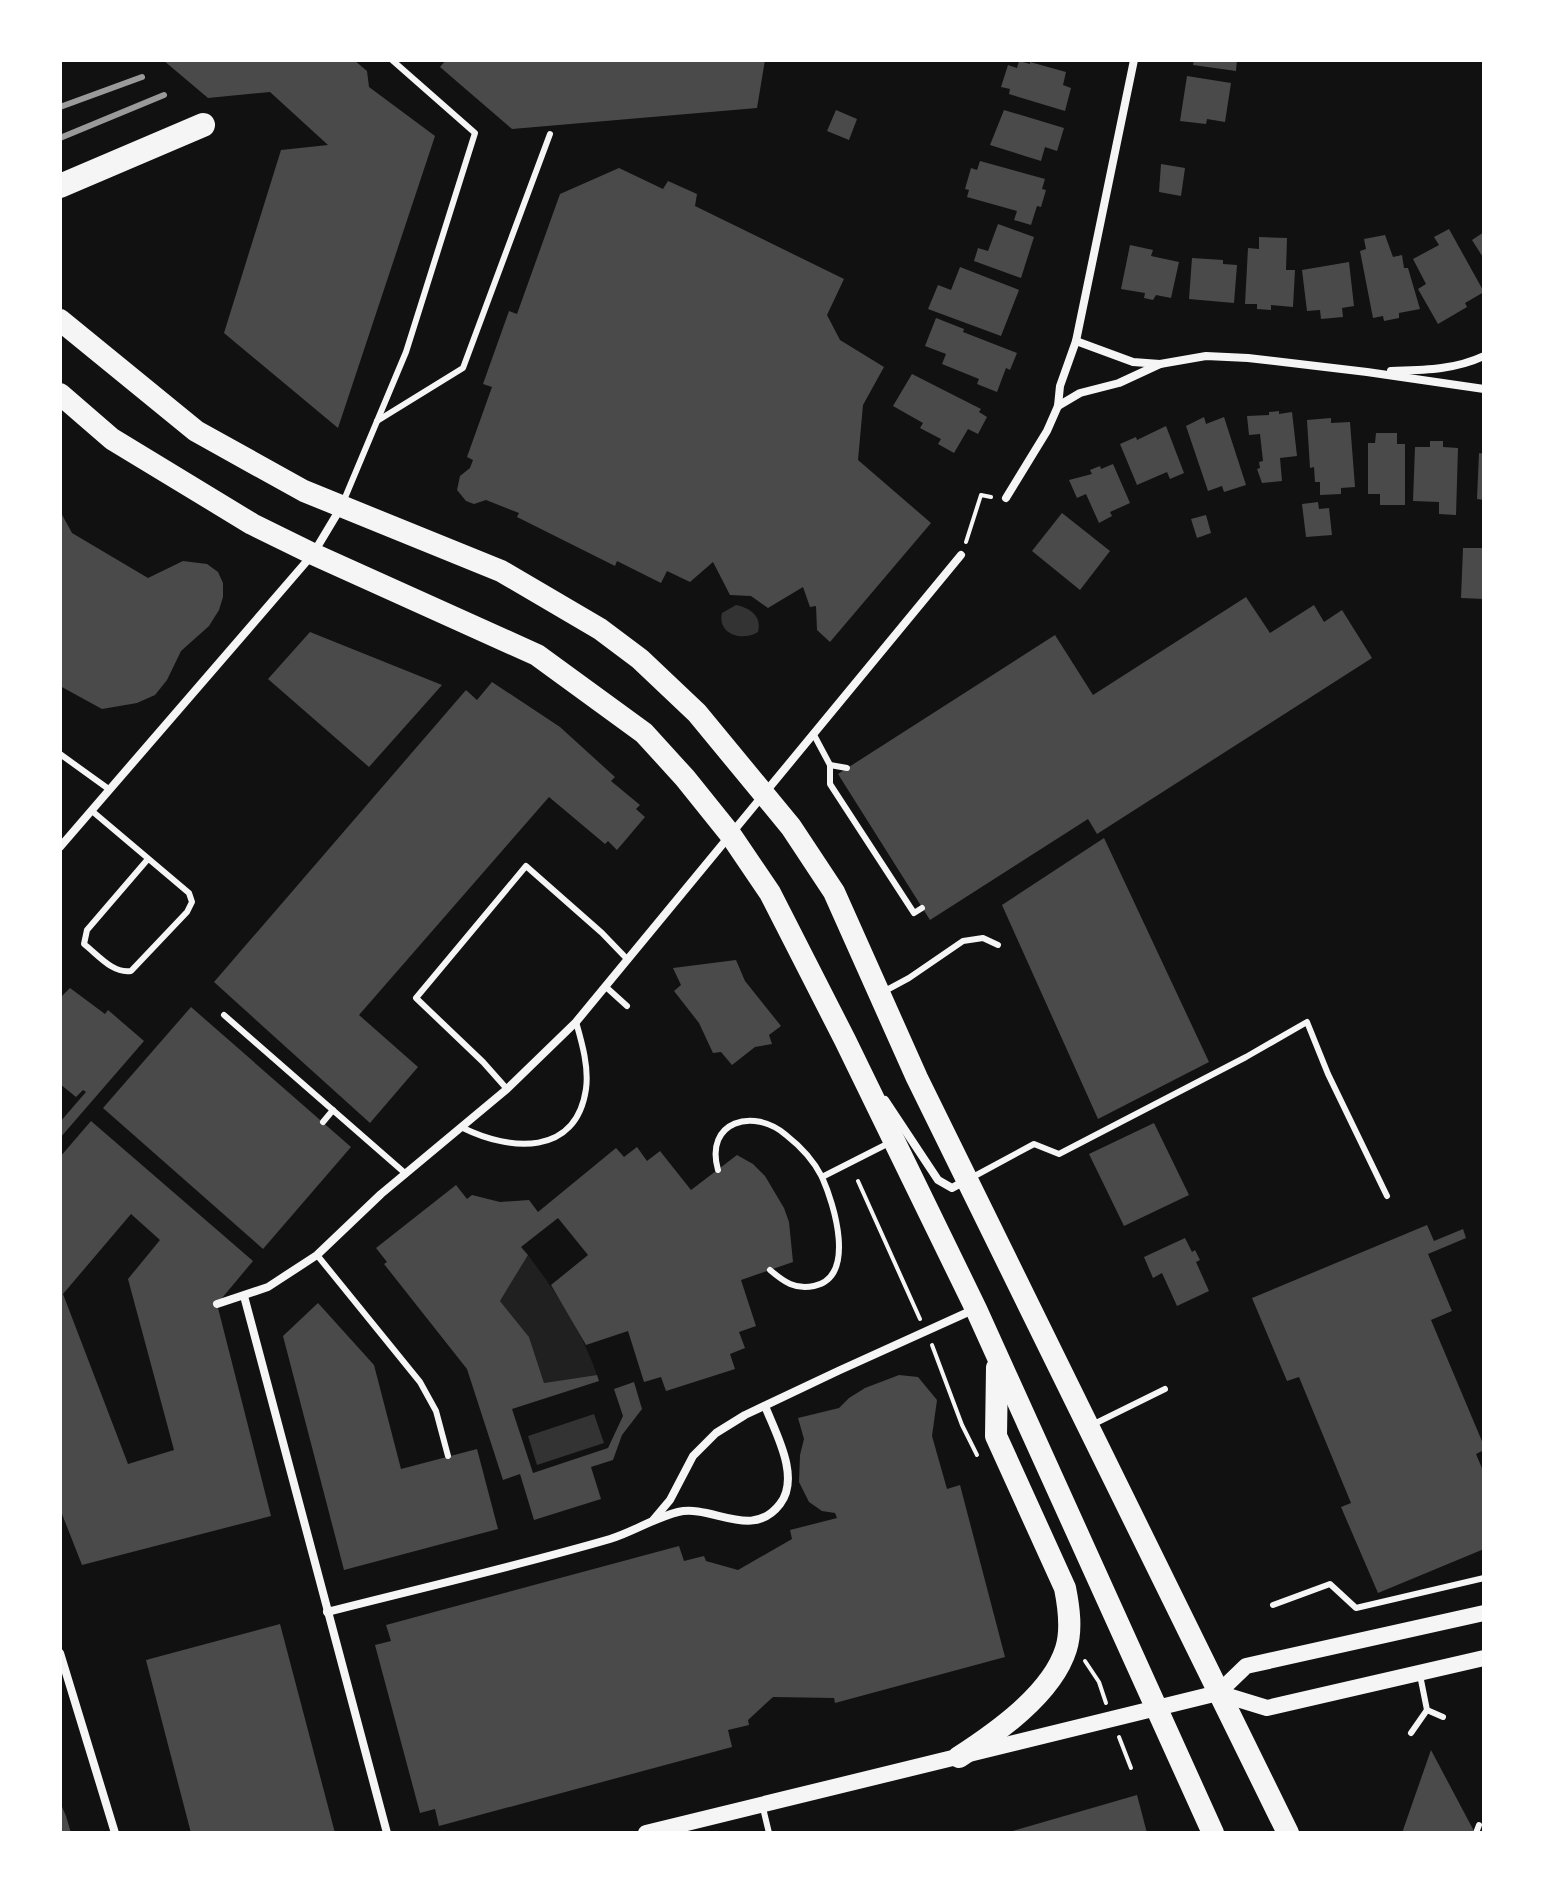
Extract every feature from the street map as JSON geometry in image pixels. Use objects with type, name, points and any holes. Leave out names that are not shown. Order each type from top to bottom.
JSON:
[{"type":"highway","points":[[60,186],[203,125]]},
{"type":"highway","points":[[60,320],[196,431],[304,491],[501,571],[600,629],[640,659],[697,713],[763,792],[796,833],[834,892],[917,1078],[1288,1833]]},
{"type":"highway","points":[[60,394],[112,439],[252,524],[537,655],[644,733],[730,834],[770,893],[976,1309],[1213,1833]]},
{"type":"highway","points":[[959,1757],[996,1733],[1024,1707],[1051,1679],[1067,1646],[1070,1612],[1065,1588],[996,1436],[998,1358]]},
{"type":"main road","points":[[1218,1693],[1246,1666],[1484,1613]]},
{"type":"main road","points":[[646,1833],[1218,1693],[1267,1708],[1484,1658]]},
{"type":"street","points":[[1006,498],[1047,431],[1058,406],[1060,386],[1076,341],[1134,60]]},
{"type":"street","points":[[1076,341],[1133,362],[1160,364],[1206,356],[1248,358],[1484,389]]},
{"type":"street","points":[[1367,372],[1437,370],[1467,364],[1484,356]]},
{"type":"street","points":[[1058,406],[1080,393],[1119,383],[1160,364]]},
{"type":"street","points":[[60,847],[313,554],[341,507]]},
{"type":"street","points":[[217,1304],[268,1287],[317,1255],[381,1194],[507,1089],[576,1022],[961,555]]},
{"type":"street","points":[[845,1040],[938,1180],[952,1188],[968,1179]]},
{"type":"street","points":[[244,1296],[387,1833]]},
{"type":"street","points":[[651,1522],[670,1500],[693,1456],[716,1433],[765,1406],[976,1309]]},
{"type":"street","points":[[327,1612],[613,1538],[678,1512],[695,1510],[734,1521],[755,1520],[771,1513],[782,1502],[788,1483],[786,1461],[765,1406]]},
{"type":"street","points":[[60,1653],[115,1833]]},
{"type":"lane","points":[[341,507],[406,352],[475,133],[392,60]]},
{"type":"lane","points":[[377,421],[463,368],[550,134]]},
{"type":"lane","points":[[814,735],[830,765],[830,784],[914,913],[922,908]]},
{"type":"lane","points":[[60,754],[110,790]]},
{"type":"lane","points":[[830,765],[847,768]]},
{"type":"lane","points":[[92,811],[189,893],[192,902],[187,912],[131,971],[123,972],[84,944],[84,938],[87,930],[148,859]]},
{"type":"lane","points":[[507,1089],[416,998],[526,866],[629,961]]},
{"type":"lane","points":[[880,993],[909,978],[963,941],[983,938],[998,945]]},
{"type":"lane","points":[[606,987],[627,1006]]},
{"type":"lane","points":[[224,1015],[406,1174]]},
{"type":"lane","points":[[463,1128],[485,1138],[525,1145],[549,1140],[571,1124],[586,1089],[583,1045],[576,1022]]},
{"type":"lane","points":[[968,1179],[1034,1144],[1059,1154],[1307,1022],[1328,1074],[1387,1196]]},
{"type":"lane","points":[[323,1122],[333,1110]]},
{"type":"lane","points":[[718,1170],[715,1148],[719,1136],[727,1126],[741,1120],[762,1122],[783,1132],[801,1149],[822,1177],[840,1240],[839,1259],[831,1278],[817,1286],[799,1287],[785,1283],[770,1270]]},
{"type":"lane","points":[[822,1177],[894,1141]]},
{"type":"lane","points":[[317,1255],[420,1382],[436,1411],[448,1456]]},
{"type":"lane","points":[[1087,1427],[1165,1389]]},
{"type":"lane","points":[[1273,1605],[1330,1584],[1356,1608],[1484,1578]]},
{"type":"lane","points":[[1411,1733],[1427,1710],[1420,1674]]},
{"type":"lane","points":[[1427,1710],[1443,1717]]},
{"type":"lane","points":[[762,1805],[769,1833]]},
{"type":"lane","points":[[1476,1833],[1479,1825]]},
{"type":"path","points":[[961,555],[981,495],[1006,498]]},
{"type":"path","points":[[858,1181],[926,1331],[962,1425],[982,1466]]},
{"type":"shaded area","points":[[736,605],[754,614],[758,632],[738,636],[727,631],[721,620],[722,613]]},
{"type":"shaded area","points":[[528,1255],[567,1312],[597,1375],[544,1383],[529,1337],[500,1301]]},
{"type":"shaded area","points":[[594,1414],[604,1443],[537,1465],[528,1436]]},
{"type":"building","points":[[163,60],[354,60],[367,71],[369,87],[435,136],[338,428],[224,333],[281,150],[328,145],[270,92],[208,98]]},
{"type":"building","points":[[446,60],[765,60],[757,108],[512,129],[440,67]]},
{"type":"building","points":[[1194,60],[1237,60],[1236,71],[1193,65]]},
{"type":"building","points":[[1019,61],[1066,72],[1063,85],[1071,88],[1065,111],[1009,94],[1010,89],[1001,87],[1008,65],[1017,68]]},
{"type":"building","points":[[1187,76],[1231,83],[1225,122],[1207,119],[1206,124],[1180,121]]},
{"type":"building","points":[[836,110],[857,119],[849,140],[827,131]]},
{"type":"building","points":[[1004,110],[1064,128],[1057,151],[1045,147],[1041,161],[990,145]]},
{"type":"building","points":[[980,161],[1045,179],[1042,189],[1046,190],[1041,207],[1037,206],[1031,225],[1014,220],[1017,211],[967,197],[969,190],[965,189],[971,168],[977,170]]},
{"type":"building","points":[[1161,164],[1185,168],[1181,196],[1159,192]]},
{"type":"building","points":[[619,168],[663,189],[668,181],[697,194],[695,206],[844,279],[827,315],[840,340],[884,367],[863,405],[858,460],[931,523],[830,642],[817,630],[816,606],[810,607],[803,587],[768,608],[751,596],[730,595],[713,562],[690,582],[667,571],[661,583],[617,561],[615,566],[517,517],[519,513],[486,500],[474,504],[466,501],[457,490],[460,476],[470,468],[473,460],[467,457],[492,387],[483,384],[509,311],[517,314],[560,194]]},
{"type":"building","points":[[998,224],[1034,237],[1021,278],[974,261],[978,248],[988,251]]},
{"type":"building","points":[[1449,229],[1484,292],[1465,303],[1467,307],[1438,324],[1418,289],[1426,284],[1413,259],[1439,245],[1434,237]]},
{"type":"building","points":[[1484,232],[1484,259],[1472,240]]},
{"type":"building","points":[[1385,235],[1393,257],[1402,255],[1420,309],[1399,313],[1399,318],[1384,321],[1383,316],[1373,318],[1360,251],[1366,249],[1364,239]]},
{"type":"building","points":[[1259,237],[1287,238],[1286,270],[1295,270],[1293,307],[1271,305],[1271,310],[1257,309],[1257,304],[1245,304],[1248,248],[1259,249]]},
{"type":"building","points":[[1130,245],[1153,250],[1151,256],[1179,262],[1171,298],[1156,295],[1153,300],[1144,298],[1145,293],[1121,289]]},
{"type":"building","points":[[1192,258],[1223,260],[1223,264],[1237,265],[1234,303],[1189,299]]},
{"type":"building","points":[[1349,262],[1354,306],[1342,308],[1343,317],[1321,319],[1320,310],[1307,311],[1302,270]]},
{"type":"building","points":[[960,267],[1019,290],[1001,336],[928,309],[938,285],[951,290]]},
{"type":"building","points":[[936,318],[1017,353],[1010,370],[1006,368],[997,392],[977,384],[979,379],[942,364],[946,354],[925,346]]},
{"type":"building","points":[[912,374],[981,409],[979,412],[987,417],[978,434],[968,429],[954,453],[938,444],[941,439],[920,428],[923,423],[893,406]]},
{"type":"building","points":[[1279,411],[1279,414],[1292,412],[1297,456],[1280,458],[1282,481],[1262,483],[1257,469],[1260,468],[1259,462],[1263,461],[1260,434],[1249,435],[1247,416],[1269,415],[1269,412]]},
{"type":"building","points":[[1204,417],[1206,424],[1224,417],[1246,485],[1224,492],[1222,486],[1208,491],[1186,426]]},
{"type":"building","points":[[1331,418],[1331,423],[1350,422],[1355,487],[1341,488],[1341,494],[1320,495],[1320,482],[1315,482],[1314,467],[1310,468],[1307,420]]},
{"type":"building","points":[[1166,426],[1184,473],[1170,479],[1167,472],[1137,485],[1120,444],[1136,437],[1137,440]]},
{"type":"building","points":[[1376,433],[1397,433],[1397,444],[1405,444],[1405,505],[1380,505],[1380,494],[1368,494],[1368,443],[1375,443]]},
{"type":"building","points":[[1430,441],[1443,441],[1443,447],[1458,448],[1456,515],[1439,514],[1439,502],[1413,501],[1415,447],[1430,447]]},
{"type":"building","points":[[1479,453],[1484,454],[1484,500],[1477,499]]},
{"type":"building","points":[[1113,464],[1130,503],[1110,512],[1112,516],[1099,523],[1086,494],[1077,498],[1069,480],[1092,474],[1090,470],[1100,466],[1101,469]]},
{"type":"building","points":[[1318,502],[1319,509],[1329,508],[1332,535],[1306,537],[1302,504]]},
{"type":"building","points":[[60,511],[72,533],[148,578],[183,561],[207,564],[218,572],[223,583],[219,610],[209,626],[181,651],[167,680],[155,695],[137,703],[102,709],[60,686]]},
{"type":"building","points":[[1062,513],[1110,551],[1080,590],[1032,551]]},
{"type":"building","points":[[1206,515],[1211,533],[1197,538],[1191,519]]},
{"type":"building","points":[[1463,548],[1484,548],[1484,599],[1461,598]]},
{"type":"building","points":[[1246,597],[1270,633],[1314,605],[1324,622],[1342,610],[1372,658],[1097,834],[1088,819],[930,920],[838,774],[1055,635],[1093,695]]},
{"type":"building","points":[[310,632],[442,685],[369,767],[268,679]]},
{"type":"building","points":[[492,682],[560,727],[615,777],[611,781],[640,805],[636,809],[645,817],[617,850],[608,841],[605,844],[549,797],[359,1015],[418,1067],[370,1123],[214,982],[466,690],[477,700]]},
{"type":"building","points":[[1104,838],[1209,1062],[1098,1119],[1002,905]]},
{"type":"building","points":[[736,960],[745,981],[781,1026],[769,1035],[772,1044],[755,1047],[732,1065],[721,1052],[713,1053],[699,1023],[674,991],[681,985],[673,968]]},
{"type":"building","points":[[70,988],[105,1014],[108,1010],[144,1041],[60,1138],[60,1122],[86,1092],[83,1090],[76,1097],[60,1084],[60,994],[62,996]]},
{"type":"building","points":[[191,1007],[351,1147],[263,1249],[103,1108]]},
{"type":"building","points":[[91,1121],[253,1261],[217,1304],[271,1516],[82,1565],[60,1509],[60,1157]],"holes":[[[131,1214],[160,1240],[128,1279],[174,1450],[128,1464],[63,1294]]]},
{"type":"building","points":[[1154,1123],[1189,1195],[1124,1226],[1089,1154]]},
{"type":"building","points":[[637,1147],[647,1161],[660,1151],[691,1190],[737,1155],[753,1164],[765,1176],[784,1208],[789,1222],[793,1262],[741,1280],[756,1326],[739,1332],[745,1348],[730,1354],[735,1369],[666,1391],[661,1377],[644,1382],[628,1331],[586,1345],[551,1285],[588,1255],[558,1218],[521,1247],[528,1255],[500,1301],[529,1337],[544,1383],[597,1375],[599,1381],[512,1409],[533,1473],[608,1448],[623,1416],[614,1389],[634,1382],[642,1409],[622,1435],[613,1460],[591,1467],[601,1499],[534,1520],[520,1474],[503,1480],[467,1369],[384,1264],[387,1262],[376,1248],[456,1185],[467,1199],[472,1195],[500,1202],[529,1200],[538,1212],[616,1148],[624,1157]]},
{"type":"building","points":[[1427,1225],[1434,1241],[1463,1229],[1466,1238],[1428,1254],[1452,1311],[1431,1320],[1484,1446],[1484,1450],[1476,1454],[1484,1473],[1484,1549],[1378,1593],[1341,1507],[1351,1503],[1299,1377],[1287,1381],[1252,1298]]},
{"type":"building","points":[[1185,1238],[1200,1260],[1196,1262],[1209,1291],[1177,1306],[1162,1273],[1153,1278],[1144,1257]]},
{"type":"building","points":[[318,1303],[374,1365],[401,1469],[477,1449],[498,1529],[344,1570],[283,1336]]},
{"type":"building","points":[[899,1375],[918,1377],[937,1400],[932,1436],[947,1489],[960,1485],[1005,1657],[835,1703],[834,1698],[773,1697],[748,1720],[749,1725],[728,1730],[732,1747],[439,1826],[435,1809],[420,1813],[375,1645],[391,1641],[386,1625],[679,1546],[684,1561],[704,1556],[706,1561],[738,1570],[792,1539],[790,1530],[837,1518],[835,1513],[822,1511],[809,1502],[799,1482],[804,1439],[798,1418],[839,1408],[865,1388]]},
{"type":"building","points":[[280,1624],[335,1833],[191,1833],[146,1660]]},
{"type":"building","points":[[1431,1750],[1475,1833],[1402,1833]]},
{"type":"building","points":[[1137,1795],[1147,1833],[1009,1833],[1009,1832]]},
{"type":"building","points":[[60,1802],[66,1816],[71,1833],[60,1833]]},
{"type":"railway","points":[[60,107],[142,77]]},
{"type":"railway","points":[[60,138],[164,95]]}]
